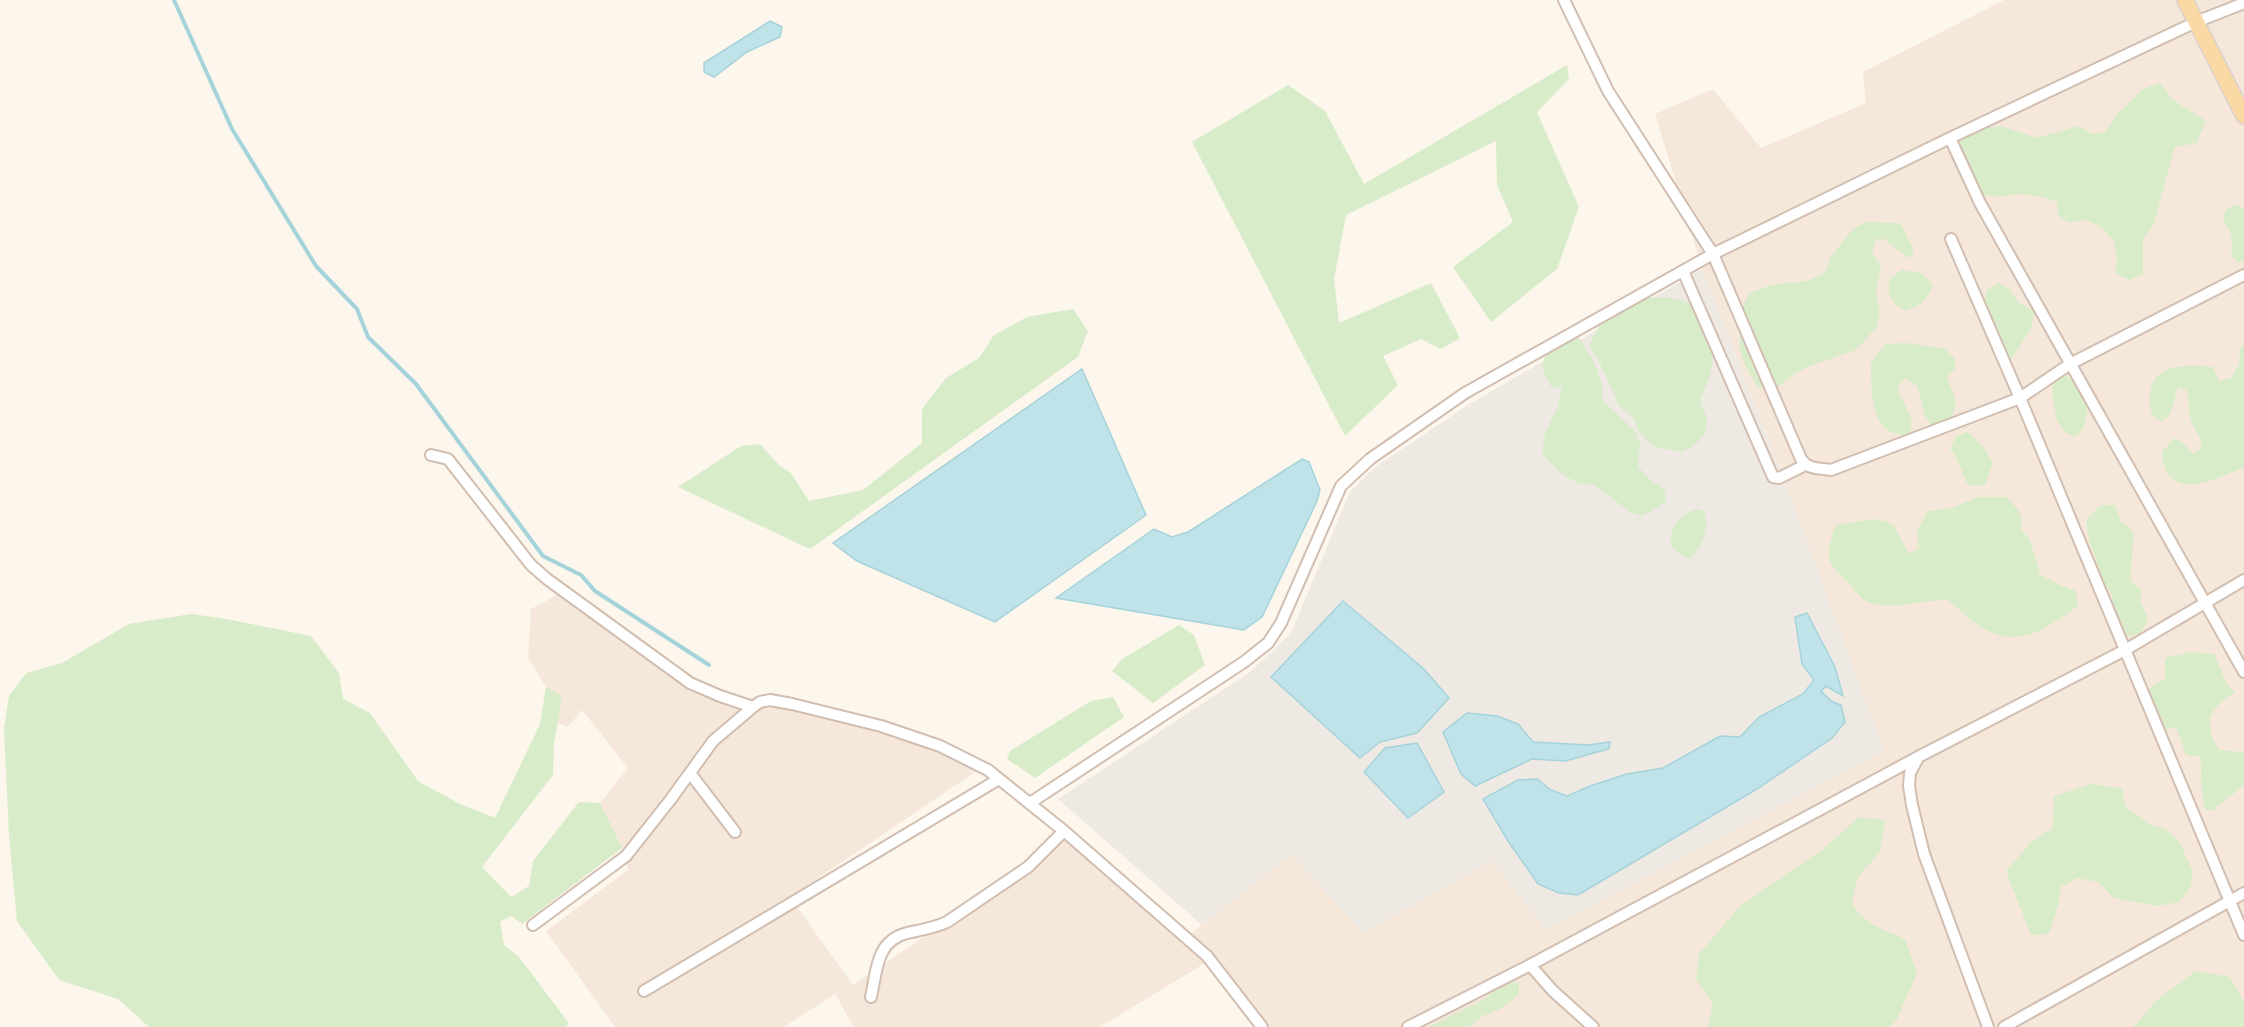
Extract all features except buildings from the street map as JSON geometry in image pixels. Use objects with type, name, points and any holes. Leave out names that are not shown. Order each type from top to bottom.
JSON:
[{"type":"main road","points":[[2185,0],[2244,116]]},
{"type":"street","points":[[1564,0],[1608,91],[1713,254],[1805,465]]},
{"type":"street","points":[[1030,803],[1244,662],[1268,643],[1281,623],[1341,486],[1371,459],[1465,393],[1713,254],[1950,138],[2196,22],[2244,3]]},
{"type":"street","points":[[1950,138],[1980,203],[2244,672]]},
{"type":"street","points":[[1951,239],[2020,398],[2244,935]]},
{"type":"street","points":[[1683,271],[1773,477],[1779,478],[1805,465],[1832,470],[2020,398],[2070,364],[2244,275]]},
{"type":"street","points":[[431,455],[448,459],[531,565],[547,579],[690,683],[753,707]]},
{"type":"street","points":[[1408,1027],[1530,965],[1920,756],[2125,650],[2244,580]]},
{"type":"street","points":[[533,925],[626,856],[713,741],[753,707],[760,702],[770,700],[881,726],[940,746],[988,770],[1064,831],[1207,956],[1262,1027]]},
{"type":"street","points":[[1920,756],[1910,772],[1910,786],[1912,805],[1924,854],[1988,1027]]},
{"type":"street","points":[[690,773],[735,832]]},
{"type":"street","points":[[644,991],[999,779]]},
{"type":"street","points":[[871,997],[882,951],[894,937],[936,927],[947,922],[1028,867],[1064,831]]},
{"type":"street","points":[[2004,1027],[2244,893]]},
{"type":"street","points":[[1530,965],[1593,1027]]},
{"type":"shaded area","points":[[2004,0],[2244,0],[2244,1027],[1257,1027],[1207,962],[1100,1027],[854,1027],[835,994],[784,1027],[615,1027],[546,931],[628,870],[625,856],[600,803],[628,768],[582,710],[568,727],[557,723],[562,696],[546,687],[528,658],[531,609],[561,593],[696,683],[736,698],[794,705],[880,728],[984,766],[790,897],[853,985],[1068,839],[1183,940],[1291,854],[1363,933],[1492,861],[1547,930],[1784,479],[1702,269],[1655,114],[1713,89],[1761,148],[1866,103],[1863,72]]},
{"type":"shaded area","points":[[1702,269],[1784,479],[1884,751],[1546,930],[1492,861],[1363,933],[1291,854],[1202,925],[1058,799],[1250,672],[1291,633],[1350,492],[1375,467],[1468,405]]},
{"type":"green space","points":[[1567,65],[1569,79],[1537,112],[1579,207],[1557,269],[1491,322],[1453,267],[1513,222],[1497,185],[1496,141],[1346,215],[1334,279],[1339,323],[1431,283],[1460,338],[1441,349],[1421,339],[1383,356],[1398,385],[1345,436],[1192,142],[1288,85],[1325,111],[1364,184]]},
{"type":"green space","points":[[2160,83],[2172,99],[2206,121],[2197,143],[2175,147],[2154,223],[2143,240],[2143,274],[2129,280],[2115,273],[2117,258],[2113,240],[2100,226],[2086,220],[2069,223],[2058,216],[2057,202],[2038,196],[2018,194],[1998,197],[1973,193],[1955,165],[1951,151],[1967,133],[2001,126],[2037,138],[2078,126],[2093,134],[2105,132],[2118,113],[2143,89]]},
{"type":"green space","points":[[2235,204],[2244,210],[2244,261],[2238,263],[2231,255],[2231,236],[2223,220],[2226,210]]},
{"type":"green space","points":[[1867,222],[1900,223],[1914,250],[1910,259],[1884,239],[1876,239],[1872,252],[1881,266],[1876,296],[1879,308],[1878,326],[1856,350],[1797,372],[1779,386],[1758,388],[1744,363],[1739,346],[1740,313],[1749,293],[1771,285],[1806,281],[1821,275],[1827,269],[1830,258],[1853,229]]},
{"type":"green space","points":[[1901,270],[1921,273],[1933,285],[1923,302],[1905,311],[1896,305],[1889,290],[1889,280]]},
{"type":"green space","points":[[1999,283],[2008,288],[2020,304],[2035,311],[2031,329],[2006,367],[1992,350],[1984,323],[1986,291]]},
{"type":"green space","points":[[1667,297],[1688,302],[1698,309],[1714,351],[1710,376],[1700,401],[1707,418],[1705,434],[1694,446],[1681,452],[1652,446],[1639,432],[1633,417],[1619,406],[1599,361],[1589,346],[1604,316],[1642,298]]},
{"type":"green space","points":[[1073,309],[1088,331],[1078,357],[810,549],[678,487],[741,446],[760,444],[779,465],[791,473],[809,501],[863,490],[922,443],[922,409],[946,378],[979,358],[994,335],[1027,317]]},
{"type":"green space","points":[[1578,337],[1599,374],[1602,400],[1635,431],[1640,443],[1638,466],[1648,478],[1665,490],[1666,502],[1642,516],[1630,512],[1595,485],[1580,484],[1563,475],[1542,454],[1545,433],[1558,406],[1562,388],[1551,387],[1544,372],[1543,363],[1545,357],[1554,348]]},
{"type":"green space","points":[[1906,343],[1946,349],[1955,359],[1955,369],[1947,376],[1956,402],[1952,417],[1932,426],[1924,414],[1918,387],[1906,378],[1897,388],[1912,420],[1910,434],[1897,434],[1887,429],[1875,410],[1871,385],[1871,362],[1885,344]]},
{"type":"green space","points":[[2244,344],[2244,467],[2219,478],[2193,484],[2172,479],[2165,468],[2162,452],[2174,438],[2184,444],[2192,454],[2202,449],[2200,439],[2191,421],[2185,389],[2178,388],[2170,414],[2161,422],[2152,415],[2151,387],[2156,378],[2164,372],[2185,366],[2213,367],[2219,381],[2231,378],[2239,364],[2240,349]]},
{"type":"green space","points":[[2060,373],[2076,385],[2085,402],[2086,422],[2082,430],[2074,437],[2065,432],[2057,421],[2052,392],[2053,380]]},
{"type":"green space","points":[[1968,432],[1983,446],[1993,463],[1985,485],[1969,486],[1950,449],[1956,436]]},
{"type":"green space","points":[[1978,497],[2007,497],[2021,515],[2021,529],[2030,540],[2040,574],[2059,585],[2076,591],[2078,606],[2041,630],[2016,637],[2004,636],[1990,632],[1976,624],[1948,600],[1897,605],[1870,603],[1860,597],[1830,561],[1829,547],[1836,525],[1875,519],[1893,524],[1909,554],[1919,548],[1917,530],[1928,511],[1952,508]]},
{"type":"green space","points":[[2100,505],[2115,505],[2121,522],[2133,531],[2131,581],[2142,591],[2140,600],[2148,619],[2142,632],[2128,637],[2119,630],[2114,615],[2112,595],[2101,578],[2089,540],[2086,520]]},
{"type":"green space","points":[[1697,509],[1705,512],[1706,526],[1701,544],[1689,559],[1677,552],[1670,544],[1673,531],[1680,518]]},
{"type":"green space","points":[[191,614],[311,636],[339,673],[343,699],[370,713],[418,781],[460,804],[495,818],[540,724],[546,687],[562,696],[554,743],[553,775],[482,867],[511,897],[529,886],[533,861],[579,802],[600,803],[622,848],[522,924],[511,916],[500,922],[504,945],[519,957],[568,1022],[567,1027],[149,1027],[118,999],[59,980],[17,921],[9,836],[4,728],[9,696],[26,673],[62,663],[129,624]]},
{"type":"green space","points":[[1179,625],[1194,635],[1205,665],[1153,703],[1112,671],[1122,659]]},
{"type":"green space","points":[[2191,652],[2214,654],[2228,686],[2235,692],[2218,705],[2209,718],[2212,737],[2219,750],[2244,752],[2244,785],[2212,811],[2205,809],[2203,803],[2200,756],[2186,755],[2176,727],[2164,730],[2148,691],[2156,683],[2165,679],[2165,658]]},
{"type":"green space","points":[[1113,697],[1124,717],[1035,778],[1007,759],[1010,751],[1091,701]]},
{"type":"green space","points":[[2090,784],[2122,788],[2125,806],[2149,824],[2166,829],[2180,843],[2193,872],[2190,888],[2179,902],[2158,906],[2114,898],[2098,882],[2077,878],[2061,887],[2049,934],[2031,935],[2006,871],[2031,842],[2053,828],[2054,796]]},
{"type":"green space","points":[[1859,817],[1885,820],[1880,852],[1857,878],[1852,904],[1869,921],[1905,939],[1917,973],[1896,1021],[1889,1027],[1708,1027],[1713,1003],[1696,980],[1699,954],[1740,906],[1822,850]]},
{"type":"green space","points":[[2196,971],[2230,977],[2244,1003],[2244,1027],[2133,1027],[2157,1000]]},
{"type":"green space","points":[[1519,982],[1519,994],[1502,1008],[1483,1016],[1469,1027],[1428,1027],[1481,1001],[1504,984]]},
{"type":"water","points":[[770,21],[782,27],[780,37],[747,52],[714,77],[704,72],[704,63]]},
{"type":"water","points":[[1082,369],[1146,515],[995,622],[857,561],[833,543]]},
{"type":"water","points":[[1302,459],[1309,462],[1320,490],[1317,501],[1262,617],[1244,630],[1056,598],[1154,529],[1172,537],[1188,532]]},
{"type":"water","points":[[1343,601],[1424,669],[1449,698],[1417,733],[1380,742],[1360,758],[1271,677]]},
{"type":"water","points":[[1807,613],[1835,667],[1843,696],[1826,686],[1821,691],[1831,701],[1841,705],[1845,722],[1832,738],[1757,789],[1578,895],[1559,893],[1538,884],[1508,841],[1483,799],[1518,780],[1537,779],[1551,790],[1567,796],[1627,774],[1663,768],[1720,736],[1740,737],[1759,717],[1803,694],[1814,680],[1802,664],[1795,617]]},
{"type":"water","points":[[1467,713],[1497,716],[1518,724],[1533,742],[1588,745],[1610,742],[1609,749],[1565,761],[1532,759],[1475,786],[1461,774],[1443,732]]},
{"type":"water","points":[[1417,743],[1444,792],[1408,818],[1364,772],[1385,748]]},
{"type":"waterway","points":[[174,0],[232,129],[316,266],[357,309],[368,337],[416,384],[543,556],[581,575],[595,591],[709,665]]}]
